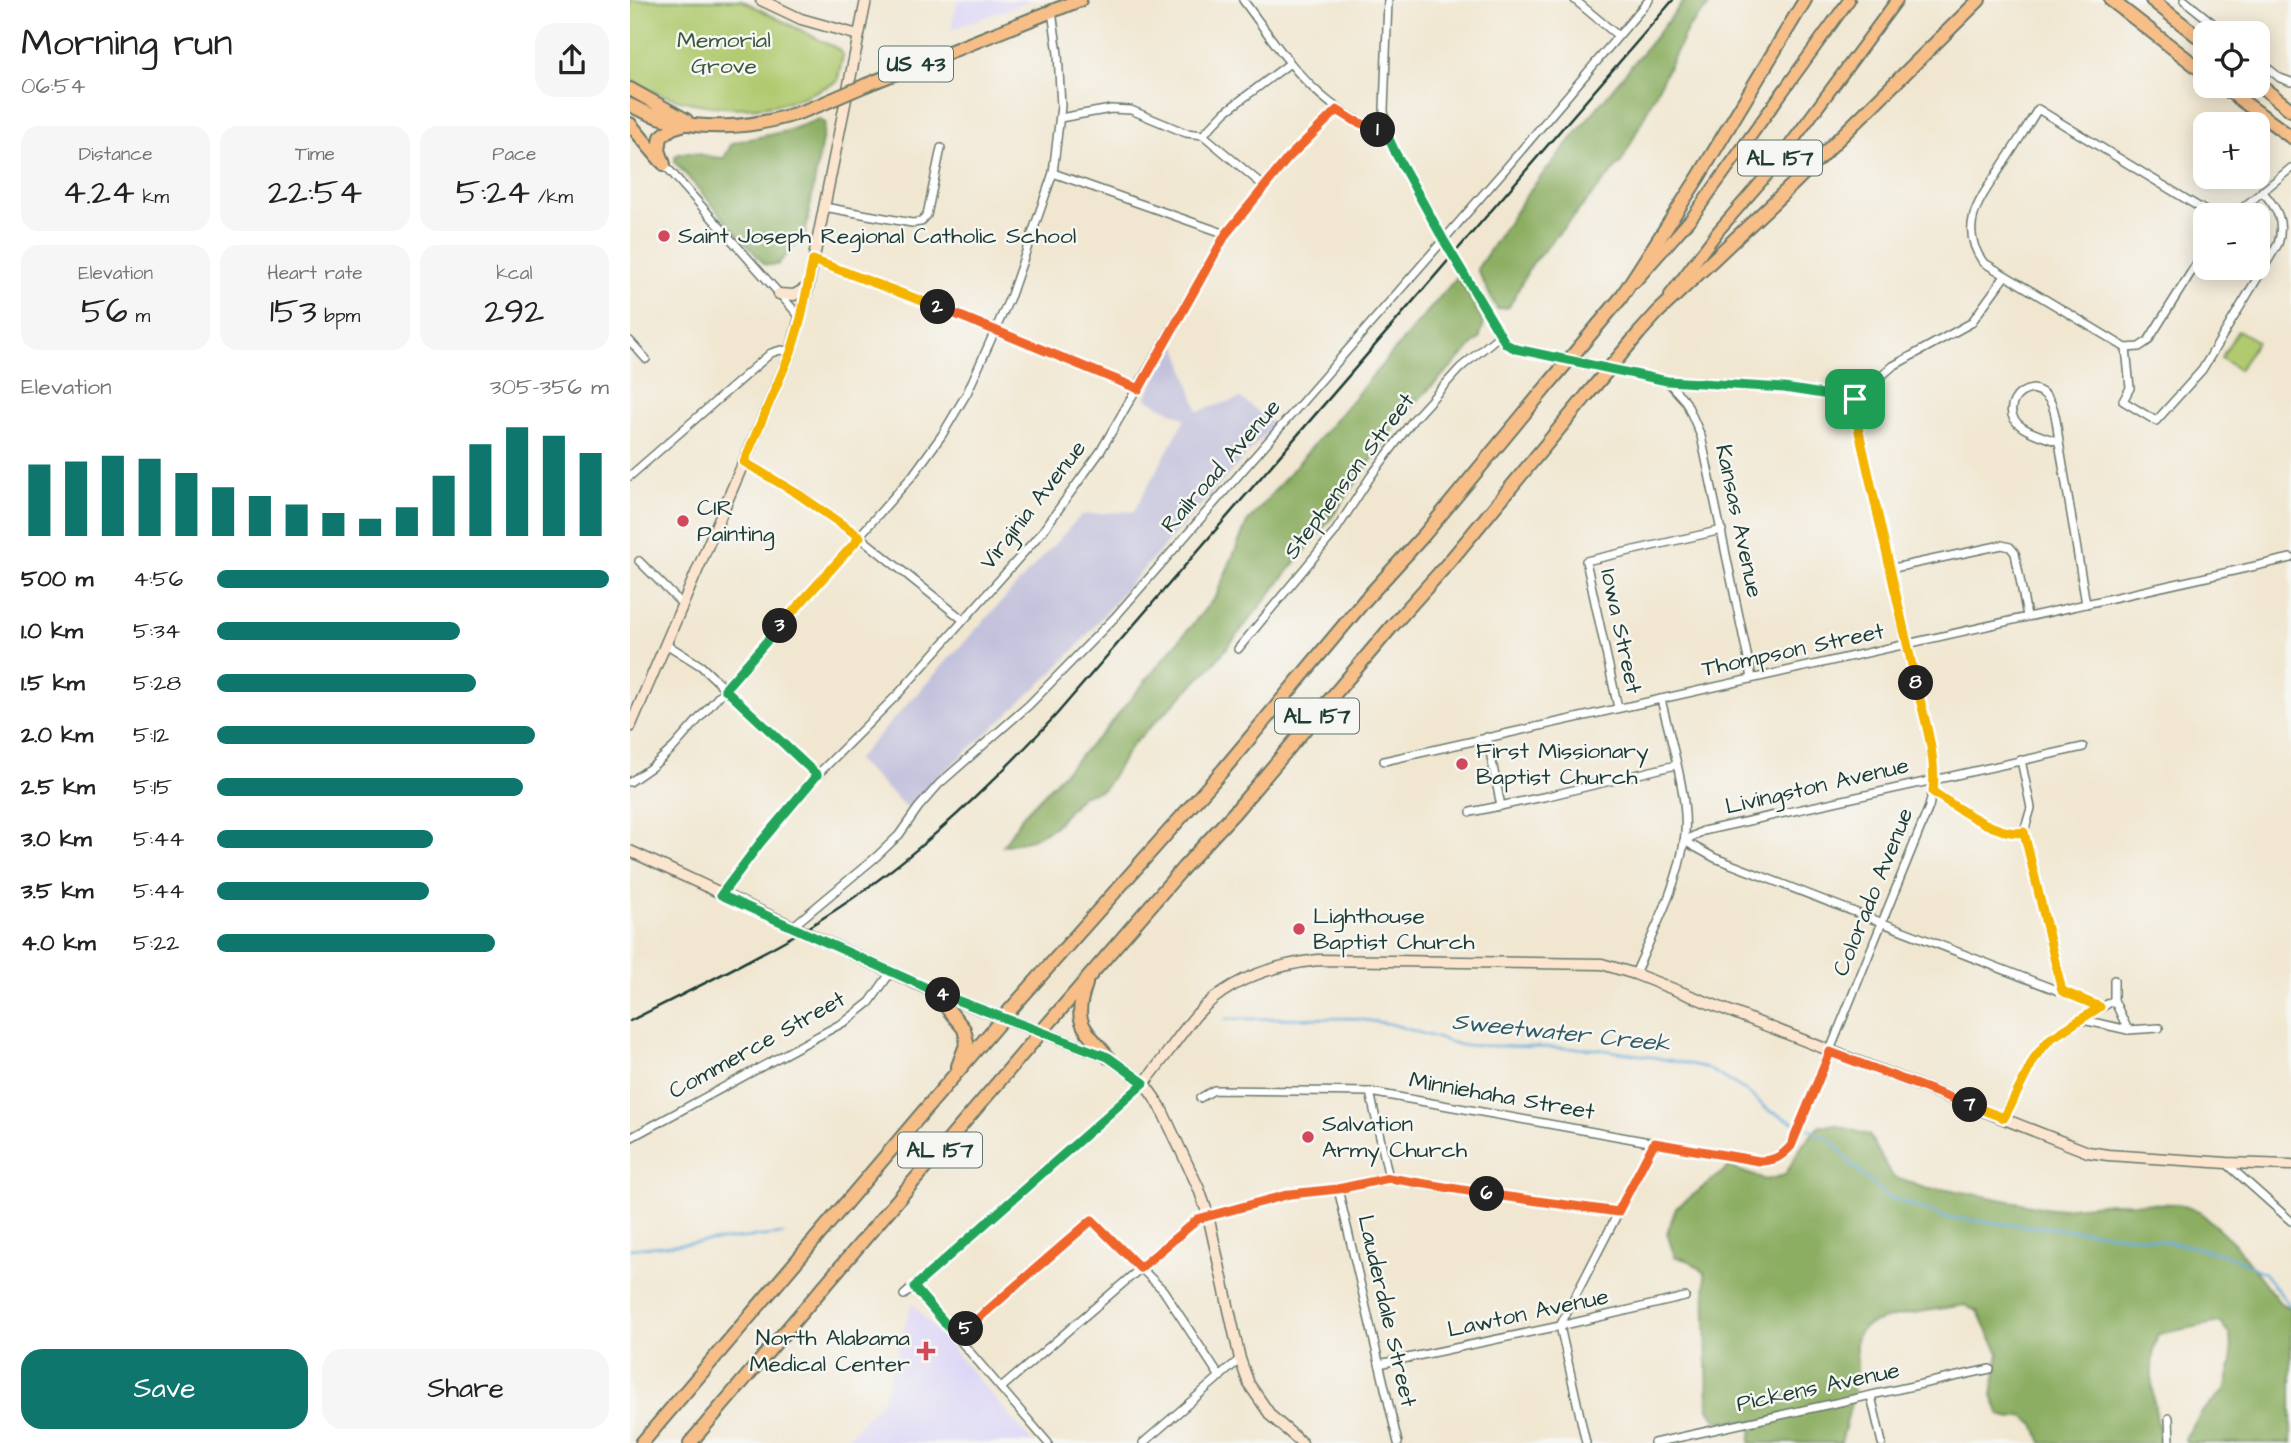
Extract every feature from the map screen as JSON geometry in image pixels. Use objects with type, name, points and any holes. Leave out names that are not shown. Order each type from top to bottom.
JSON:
[{"type":"highway","name":"US 43","points":[[630,105],[656,117],[690,125],[734,127],[777,121],[1080,0]]},
{"type":"highway","points":[[1619,299],[1698,178],[1805,0]]},
{"type":"highway","points":[[1658,312],[1801,176],[1979,0]]},
{"type":"highway","points":[[2110,0],[2193,64]]},
{"type":"highway","points":[[2152,0],[2193,32]]},
{"type":"highway","points":[[630,89],[690,125]]},
{"type":"highway","points":[[2270,93],[2291,110]]},
{"type":"highway","points":[[2238,98],[2291,137]]},
{"type":"highway","points":[[630,124],[664,164]]},
{"type":"highway","points":[[664,164],[659,150],[661,137],[672,128],[690,125]]},
{"type":"highway","name":"AL 157","points":[[642,1443],[1003,1018],[1276,708],[1365,600],[1424,535],[1619,299]]},
{"type":"highway","name":"AL 157","points":[[690,1443],[1042,1031],[1450,561],[1658,312]]},
{"type":"highway","points":[[1088,978],[1078,1013],[1082,1025],[1108,1057]]},
{"type":"highway","points":[[934,992],[964,1029],[967,1042],[954,1078]]},
{"type":"main road","name":"AL 157","points":[[1619,299],[1693,216],[1849,0]]},
{"type":"main road","name":"AL 157","points":[[1658,312],[1719,230],[1772,169],[1897,0]]},
{"type":"street","points":[[761,0],[801,19],[858,35]]},
{"type":"street","points":[[630,727],[791,352],[808,287],[866,0]]},
{"type":"street","points":[[1243,0],[1290,63],[1337,110],[1364,125],[1386,132]]},
{"type":"street","points":[[1388,0],[1384,110],[1386,132],[1443,239],[1500,335],[1506,344],[1516,349],[1667,381],[1784,388],[1855,399],[1893,366],[1971,323],[2005,276]]},
{"type":"street","points":[[1576,0],[1617,36]]},
{"type":"street","name":"Railroad Avenue","points":[[792,927],[876,857],[899,835],[939,784],[1029,705],[1088,646],[1507,167],[1649,0]]},
{"type":"street","points":[[2184,0],[2210,21]]},
{"type":"street","points":[[630,782],[667,754],[860,537],[913,475],[942,435],[967,393],[997,330],[1053,173],[1060,118],[1060,85],[1052,11]]},
{"type":"street","points":[[1203,135],[1225,112],[1290,63]]},
{"type":"street","points":[[2270,70],[2291,82]]},
{"type":"street","points":[[1060,118],[1111,109],[1131,110],[1186,133],[1203,135],[1265,187]]},
{"type":"street","points":[[2193,203],[2038,109],[1977,204],[1971,228],[1976,252],[1983,261],[2126,348],[2139,347],[2148,341],[2193,269]]},
{"type":"street","name":"Virginia Avenue","points":[[721,895],[817,775],[899,693],[962,619],[1017,562],[1049,522],[1100,453],[1226,234],[1288,158],[1337,110]]},
{"type":"street","points":[[824,207],[912,223],[921,222],[927,215],[941,148]]},
{"type":"street","points":[[664,164],[801,318]]},
{"type":"street","points":[[2248,203],[2291,168]]},
{"type":"street","points":[[1053,173],[1226,234]]},
{"type":"street","points":[[2126,348],[2130,388],[2123,401],[2155,421],[2202,370],[2278,244],[2282,225],[2280,216],[2262,191]]},
{"type":"street","points":[[813,260],[997,330],[1139,389]]},
{"type":"street","points":[[779,294],[794,295],[808,287]]},
{"type":"street","name":"Stephenson Street","points":[[1238,649],[1334,533],[1371,476],[1413,420],[1460,368],[1500,335]]},
{"type":"street","points":[[630,341],[646,359]]},
{"type":"street","points":[[630,476],[771,353],[781,350],[791,352]]},
{"type":"street","name":"Kansas Avenue","points":[[1667,381],[1686,402],[1696,420],[1752,678]]},
{"type":"street","points":[[2059,442],[2017,424],[2012,404],[2020,393],[2033,389],[2050,399],[2059,442],[2086,604]]},
{"type":"street","name":"Colorado Avenue","points":[[1791,1146],[1933,792],[1935,779],[1928,736],[1855,414],[1855,399]]},
{"type":"street","points":[[744,462],[798,494],[860,537],[962,619]]},
{"type":"street","name":"Iowa Street","points":[[1618,708],[1586,561],[1722,530]]},
{"type":"street","points":[[1889,569],[2002,545],[2010,547],[2015,552],[2027,616]]},
{"type":"street","name":"Thompson Street","points":[[1384,761],[2291,558]]},
{"type":"street","points":[[639,561],[682,605]]},
{"type":"street","points":[[666,644],[688,656],[817,775]]},
{"type":"street","points":[[1635,974],[1673,882],[1684,841],[1685,816],[1661,699]]},
{"type":"street","points":[[1487,737],[1501,806]]},
{"type":"street","name":"Livingston Avenue","points":[[1684,841],[1703,831],[2083,747]]},
{"type":"street","points":[[2021,760],[2031,808],[2024,832],[2062,991]]},
{"type":"street","points":[[1471,812],[1676,765]]},
{"type":"street","points":[[1933,792],[1972,816],[2010,833],[2024,832]]},
{"type":"street","points":[[1684,841],[1715,858],[1880,924],[2100,1007]]},
{"type":"street","points":[[630,843],[645,856]]},
{"type":"street","points":[[630,851],[934,992],[1108,1057],[1144,1083],[1160,1106],[1199,1189],[1208,1215],[1240,1359],[1249,1384],[1270,1416],[1297,1441]]},
{"type":"street","points":[[904,1295],[1144,1083],[1199,1012],[1219,994],[1246,979],[1280,966],[1318,960],[1602,964],[1635,974],[2078,1149],[2098,1154],[2291,1165]]},
{"type":"street","name":"Commerce Street","points":[[630,1138],[846,1021],[870,1002],[891,972]]},
{"type":"street","points":[[2114,980],[2114,1000],[2128,1030]]},
{"type":"street","points":[[2004,1118],[2035,1057],[2050,1039],[2114,1000]]},
{"type":"street","points":[[2083,1020],[2128,1030],[2159,1028]]},
{"type":"street","name":"Minniehaha Street","points":[[1200,1098],[1213,1090],[1370,1092],[1759,1161],[1769,1161],[1782,1156],[1791,1146]]},
{"type":"street","points":[[1370,1092],[1389,1178]]},
{"type":"street","points":[[1586,1443],[1560,1326],[1654,1143]]},
{"type":"street","points":[[2227,1163],[2291,1221]]},
{"type":"street","points":[[1001,1388],[1198,1219],[1208,1215],[1290,1194],[1338,1189],[1389,1178],[1434,1187],[1618,1212]]},
{"type":"street","name":"Lauderdale Street","points":[[1338,1189],[1398,1443]]},
{"type":"street","points":[[957,1337],[1092,1220],[1163,1290],[1220,1377]]},
{"type":"street","points":[[914,1287],[1048,1443]]},
{"type":"street","name":"Lawton Avenue","points":[[1379,1364],[1685,1297]]},
{"type":"street","points":[[1143,1443],[1240,1359]]},
{"type":"street","name":"Pickens Avenue","points":[[1654,1443],[1990,1368]]},
{"type":"street","points":[[1871,1396],[1882,1443]]},
{"type":"street","points":[[2169,1418],[2170,1443]]},
{"type":"shaded area","points":[[958,0],[1032,0],[950,30]]},
{"type":"shaded area","points":[[1176,342],[1198,411],[1241,398],[1274,424],[1120,595],[1078,646],[932,783],[909,810],[856,760],[1081,515],[1134,511],[1185,419],[1145,398]]},
{"type":"shaded area","name":"North Alabama Medical Center","points":[[912,1303],[1033,1443],[843,1443],[883,1399]]},
{"type":"green space","name":"Memorial Grove","points":[[630,0],[741,0],[840,50],[843,55],[837,82],[778,104],[734,108],[689,102],[648,89],[630,79]]},
{"type":"green space","points":[[1685,0],[1714,0],[1688,28],[1622,161],[1531,265],[1509,307],[1497,309],[1477,269],[1530,190]]},
{"type":"green space","points":[[819,119],[825,123],[805,235],[777,265],[765,265],[675,162],[675,156],[692,153],[724,158],[731,145],[736,142],[787,131]]},
{"type":"green space","points":[[1458,276],[1484,323],[1479,339],[1404,414],[1332,517],[1212,666],[1132,745],[1104,789],[1081,796],[1054,827],[1032,839],[1003,846],[1023,815],[1105,730],[1216,596],[1247,523]]},
{"type":"green space","points":[[2238,330],[2257,341],[2239,370],[2221,358]]},
{"type":"green space","points":[[1820,1125],[1835,1125],[1869,1135],[1893,1177],[1928,1189],[1947,1189],[2051,1209],[2112,1203],[2179,1204],[2200,1212],[2233,1242],[2280,1303],[2291,1309],[2291,1443],[2186,1443],[2185,1438],[2203,1411],[2225,1390],[2232,1362],[2230,1335],[2220,1322],[2158,1334],[2152,1374],[2154,1403],[2162,1443],[2042,1443],[2035,1425],[2023,1416],[2010,1418],[2000,1415],[1992,1396],[1999,1353],[1978,1312],[1965,1305],[1893,1317],[1878,1321],[1860,1331],[1856,1345],[1857,1369],[1854,1388],[1841,1443],[1750,1443],[1752,1429],[1738,1420],[1717,1421],[1708,1408],[1705,1273],[1690,1261],[1675,1257],[1667,1233],[1676,1208],[1729,1167],[1766,1180],[1785,1175],[1801,1147]]},
{"type":"waterway","name":"Sweetwater Creek","points":[[1226,1019],[1351,1018],[1391,1024],[1460,1045],[1597,1049],[1647,1056],[1705,1067],[1745,1090],[1768,1110],[1795,1123]]},
{"type":"waterway","name":"Sweetwater Creek","points":[[1809,1129],[1832,1141],[1852,1165],[1886,1196],[1948,1218],[2134,1236],[2233,1257],[2264,1273],[2291,1307]]},
{"type":"waterway","name":"Sweetwater Creek","points":[[630,1249],[783,1234]]},
{"type":"railway","points":[[630,1021],[758,955],[836,910],[904,860],[998,775],[1056,715],[1673,0]]},
{"type":"place","name":"Saint Joseph Regional Catholic School","points":[[664,236]]},
{"type":"place","name":"CIR Painting","points":[[683,521]]},
{"type":"place","name":"First Missionary Baptist Church","points":[[1462,764]]},
{"type":"place","name":"Lighthouse Baptist Church","points":[[1299,929]]},
{"type":"place","name":"Salvation Army Church","points":[[1308,1137]]},
{"type":"place","name":"North Alabama Medical Center","points":[[926,1351]]},
{"type":"route","points":[[1337,110],[1355,121],[1386,132],[1443,239],[1506,344],[1516,349],[1667,381],[1784,388],[1855,399],[1855,414],[1928,736],[1935,779],[1933,792],[1972,816],[2010,833],[2024,832],[2062,991],[2100,1007],[2050,1039],[2035,1057],[2004,1118],[1830,1052],[1791,1146],[1782,1156],[1769,1161],[1759,1161],[1654,1143],[1618,1212],[1434,1187],[1389,1178],[1338,1189],[1290,1194],[1208,1215],[1198,1219],[1140,1268],[1092,1220],[957,1337],[914,1287],[1144,1083],[1108,1057],[934,992],[721,895],[817,775],[725,689],[860,537],[798,494],[744,462],[791,352],[813,260],[997,330],[1139,389],[1226,234],[1288,158],[1337,110]]}]
